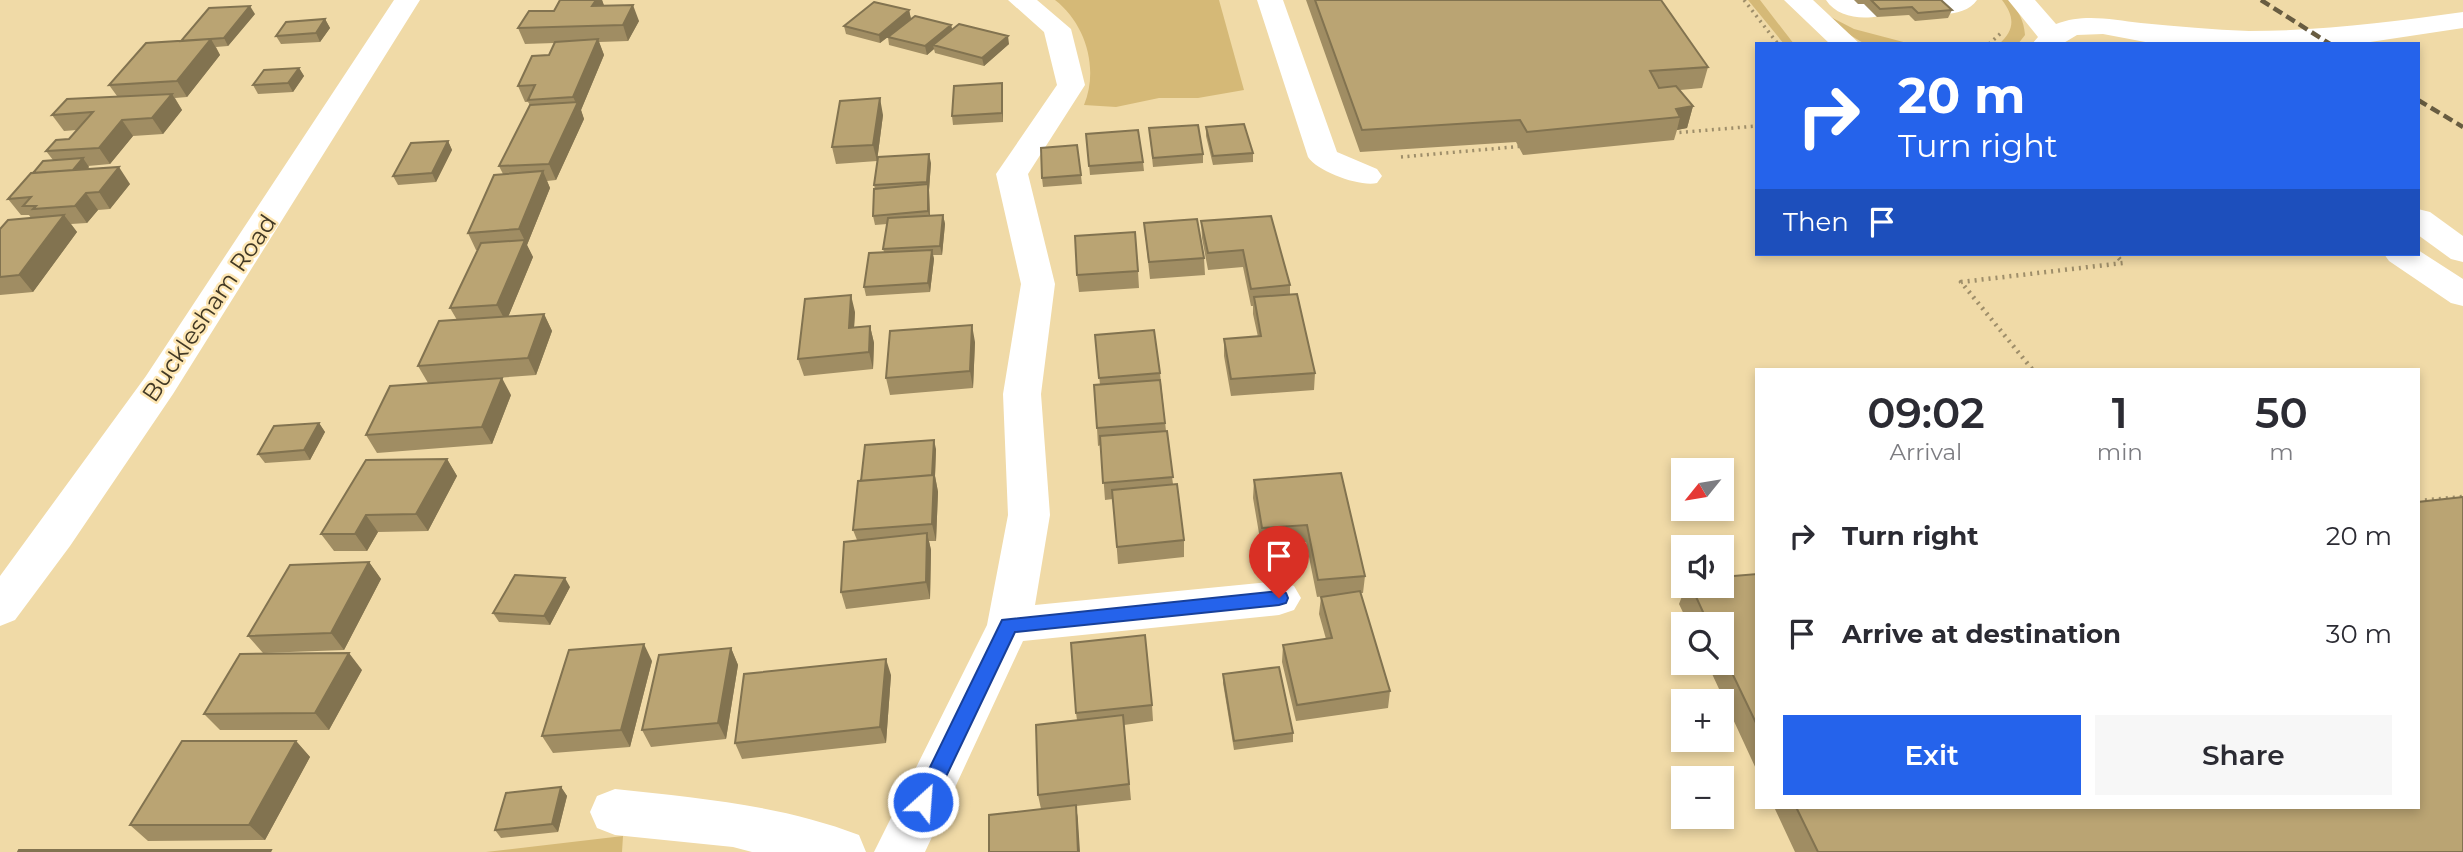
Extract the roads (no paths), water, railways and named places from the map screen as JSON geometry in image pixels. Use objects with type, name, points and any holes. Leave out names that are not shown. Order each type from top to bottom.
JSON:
[{"type":"street","name":"Bucklesham Road","points":[[0,608],[50,543],[244,259],[407,0]]},
{"type":"street","points":[[899,852],[1009,625],[1029,514],[1022,394],[1038,284],[1012,174],[1071,85],[1057,29],[1021,0]]},
{"type":"street","points":[[1270,0],[1323,157],[1366,176]]},
{"type":"street","points":[[1771,0],[1786,38]]},
{"type":"street","points":[[1797,0],[1844,42]]},
{"type":"street","points":[[1839,0],[1853,9],[1870,10]]},
{"type":"street","points":[[1934,6],[1958,4],[1964,0]]},
{"type":"street","points":[[2021,0],[2049,40],[2069,29],[2081,27],[2248,39],[2360,34]]},
{"type":"street","points":[[2076,0],[2132,29],[2174,42]]},
{"type":"street","points":[[2322,42],[2463,20]]},
{"type":"street","points":[[2420,220],[2463,252]]},
{"type":"street","points":[[2420,239],[2463,267]]},
{"type":"street","points":[[2403,256],[2463,295]]},
{"type":"street","points":[[1009,625],[1279,598]]},
{"type":"street","points":[[615,812],[733,824],[841,852]]},
{"type":"railway","points":[[2261,0],[2327,42]]},
{"type":"railway","points":[[2420,101],[2463,127]]}]
